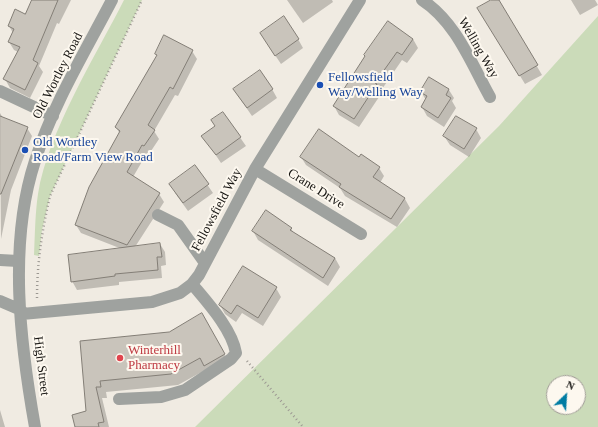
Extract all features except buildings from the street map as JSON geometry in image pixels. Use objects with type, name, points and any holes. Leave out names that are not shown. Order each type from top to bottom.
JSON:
[{"type":"street","name":"Old Wortley Road","points":[[18,261],[26,193],[35,162],[53,116],[112,0]]},
{"type":"street","name":"Fellowsfield Way","points":[[22,312],[36,313],[152,302],[180,293],[192,284],[256,169],[360,0]]},
{"type":"street","name":"Welling Way","points":[[422,0],[436,10],[450,26],[490,97]]},
{"type":"street","points":[[0,91],[53,116]]},
{"type":"street","name":"Crane Drive","points":[[256,169],[361,234]]},
{"type":"street","points":[[158,215],[178,225],[205,263]]},
{"type":"street","points":[[0,260],[18,261]]},
{"type":"street","name":"High Street","points":[[18,261],[25,366],[35,427]]},
{"type":"street","points":[[119,399],[161,397],[185,390],[231,359],[236,353],[234,345],[212,309],[192,284]]},
{"type":"street","points":[[0,301],[22,312]]},
{"type":"path","points":[[36,313],[37,271],[42,230],[50,196],[142,0]]},
{"type":"path","points":[[234,345],[303,427]]},
{"type":"green space","points":[[124,0],[142,0],[50,196],[42,230],[39,256],[34,255],[38,194],[43,170],[62,120]]},
{"type":"green space","points":[[598,16],[598,427],[195,427],[499,126]]},
{"type":"place","name":"Fellowsfield Way/Welling Way","points":[[320,85]]},
{"type":"place","name":"Old Wortley Road/Farm View Road","points":[[25,150]]},
{"type":"place","name":"Winterhill Pharmacy","points":[[120,358]]}]
